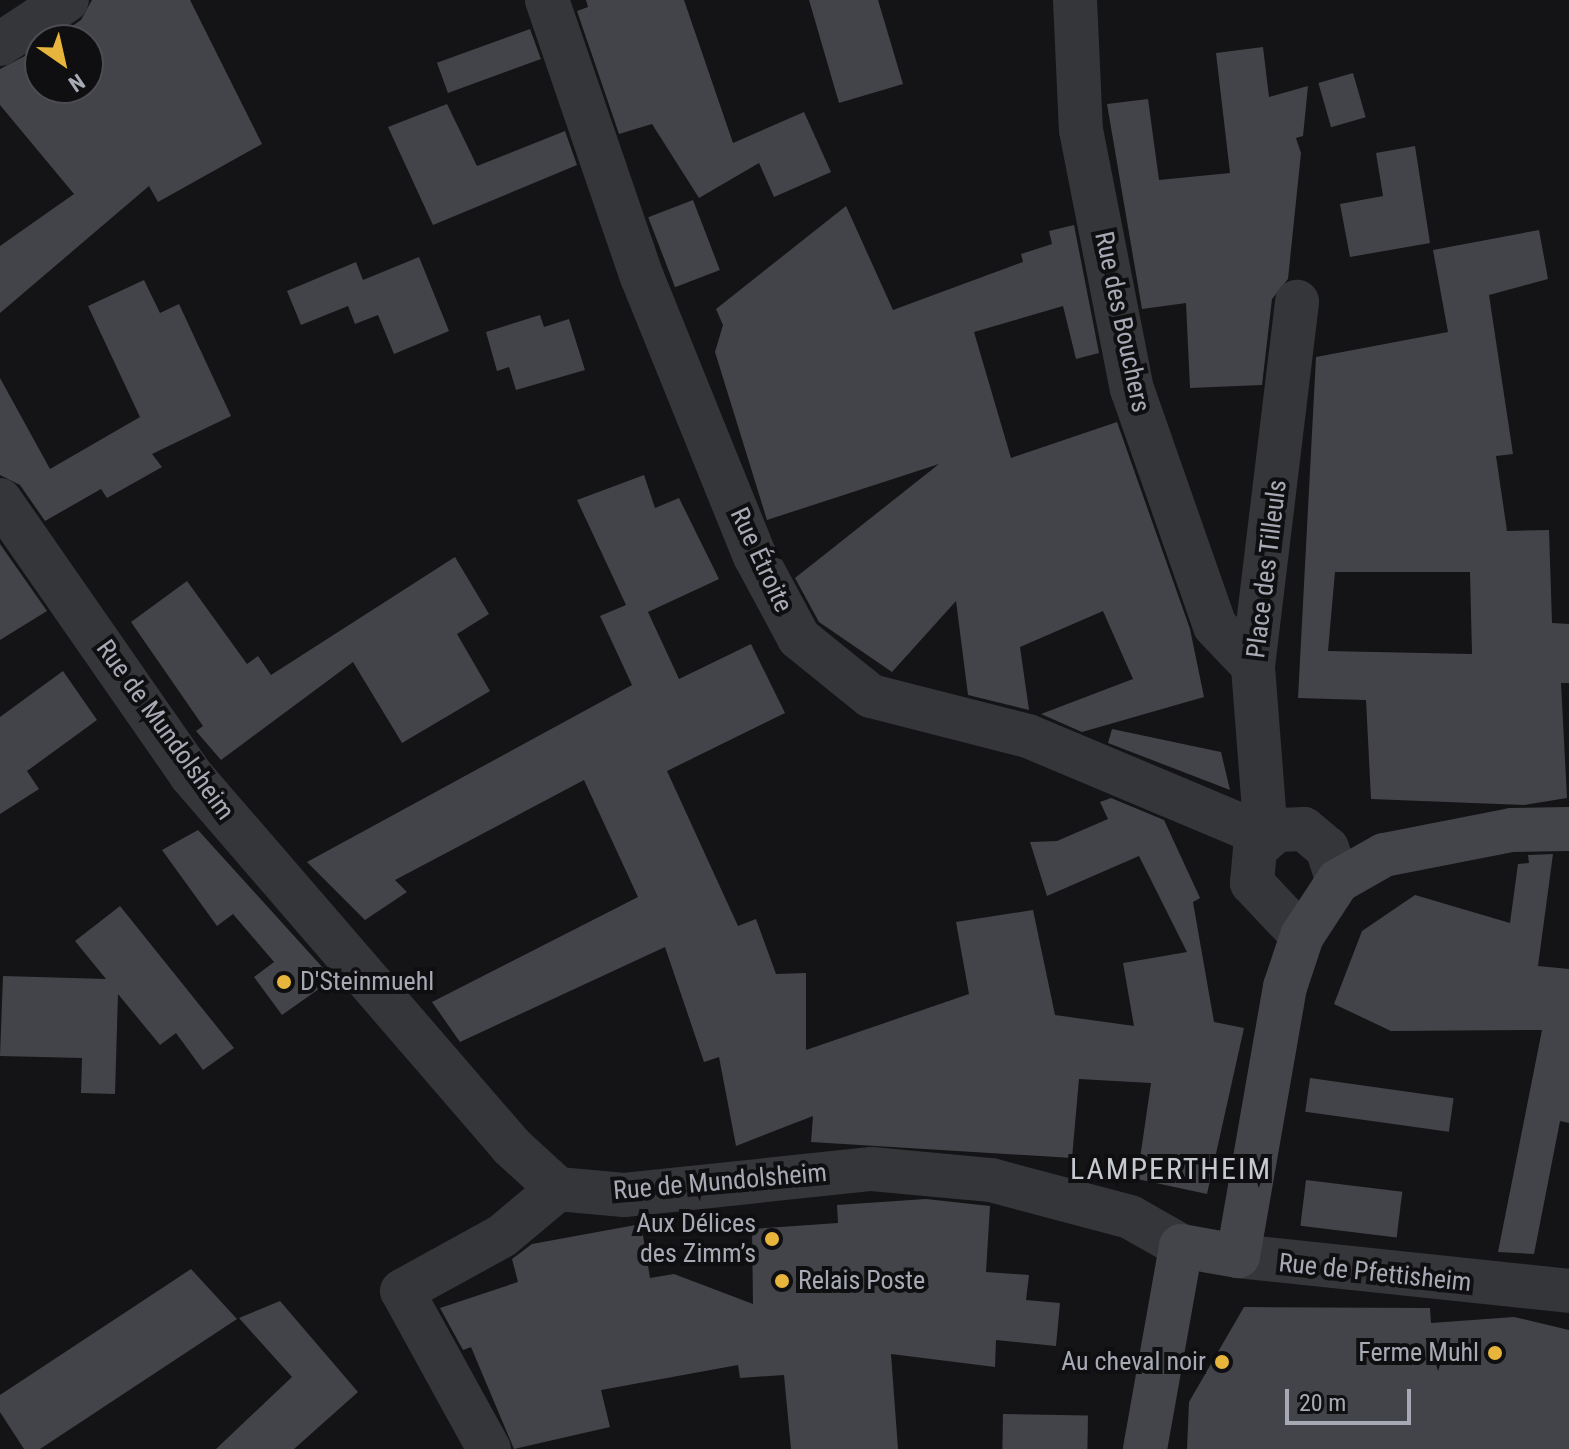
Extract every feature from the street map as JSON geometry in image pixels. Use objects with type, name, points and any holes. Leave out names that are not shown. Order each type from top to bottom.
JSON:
[{"type":"main road","points":[[1238,1256],[1285,987],[1302,936],[1338,881],[1384,855],[1512,830],[1569,829]]},
{"type":"main road","points":[[1145,1449],[1181,1246]]},
{"type":"main road","name":"Rue de Pfettisheim","points":[[1181,1246],[1238,1256]]},
{"type":"street","points":[[0,44],[67,0]]},
{"type":"street","name":"Rue Étroite","points":[[547,0],[642,277],[755,556],[799,638],[871,696],[1028,736],[1266,836]]},
{"type":"street","name":"Rue des Bouchers","points":[[1075,0],[1081,130],[1132,389],[1215,626],[1253,666]]},
{"type":"street","name":"Place des Tilleuls","points":[[1297,302],[1253,666],[1266,836],[1250,865],[1252,883],[1302,936]]},
{"type":"street","name":"Rue de Mundolsheim","points":[[0,500],[191,775],[511,1146],[558,1189],[624,1195],[872,1169],[991,1180],[1130,1217],[1181,1246]]},
{"type":"street","points":[[1266,836],[1290,827],[1316,835],[1338,881]]},
{"type":"street","points":[[489,1449],[402,1291],[502,1236],[558,1189]]},
{"type":"street","name":"Rue de Pfettisheim","points":[[1238,1256],[1569,1291]]},
{"type":"building","points":[[92,0],[190,0],[262,144],[158,202],[149,186],[0,313],[0,246],[74,194],[0,105],[0,69],[24,56],[24,104],[104,104],[104,24],[75,24],[81,20]]},
{"type":"building","points":[[586,0],[684,0],[733,143],[804,112],[831,172],[774,197],[759,163],[699,198],[652,124],[619,134],[577,11],[588,7]]},
{"type":"building","points":[[809,0],[878,0],[903,84],[839,103]]},
{"type":"building","points":[[530,29],[541,59],[448,93],[437,63]]},
{"type":"building","points":[[1263,47],[1269,97],[1308,86],[1303,136],[1296,138],[1301,153],[1288,279],[1272,299],[1262,385],[1190,388],[1186,303],[1142,309],[1107,104],[1148,99],[1159,180],[1230,173],[1216,53]]},
{"type":"building","points":[[1353,73],[1366,117],[1331,127],[1318,83]]},
{"type":"building","points":[[447,104],[477,166],[565,131],[577,165],[433,225],[388,127]]},
{"type":"building","points":[[1415,146],[1430,243],[1350,257],[1340,204],[1383,196],[1376,153]]},
{"type":"building","points":[[693,200],[720,270],[675,287],[648,217]]},
{"type":"building","points":[[846,206],[893,310],[1023,262],[1021,254],[1052,244],[1049,231],[1074,225],[1099,353],[1076,359],[1063,306],[974,332],[1011,458],[1117,422],[1190,629],[1204,697],[1082,732],[1041,714],[1133,679],[1103,611],[1020,647],[1029,710],[968,695],[956,601],[892,672],[819,622],[795,578],[939,464],[767,520],[715,352],[723,325],[716,309]]},
{"type":"building","points":[[1539,230],[1548,279],[1489,295],[1513,454],[1496,456],[1507,531],[1549,530],[1552,623],[1569,624],[1569,683],[1561,683],[1567,798],[1524,805],[1371,799],[1366,700],[1298,698],[1316,357],[1448,332],[1433,250]],"holes":[[[1335,572],[1470,572],[1472,654],[1328,651]]]},
{"type":"building","points":[[419,257],[449,331],[394,354],[378,315],[355,324],[348,306],[301,325],[287,291],[356,262],[363,280]]},
{"type":"building","points":[[144,280],[160,313],[179,304],[231,416],[152,454],[162,467],[107,498],[101,489],[45,521],[20,485],[0,475],[0,378],[50,469],[140,417],[88,306]]},
{"type":"building","points":[[540,315],[544,327],[569,319],[585,370],[516,390],[509,367],[497,371],[486,332]]},
{"type":"building","points":[[644,475],[655,508],[679,498],[719,579],[648,612],[679,679],[751,644],[785,713],[667,771],[738,926],[756,919],[776,974],[806,973],[806,1050],[969,994],[956,922],[1033,910],[1055,1015],[1134,1026],[1123,963],[1187,952],[1139,856],[1047,896],[1030,842],[1057,841],[1108,819],[1100,802],[1111,798],[1164,820],[1200,898],[1193,902],[1214,1022],[1244,1028],[1207,1194],[1137,1179],[1151,1083],[1079,1079],[1072,1158],[811,1142],[813,1116],[736,1146],[719,1057],[704,1062],[665,947],[460,1042],[432,1002],[638,897],[584,780],[395,880],[407,892],[365,920],[307,862],[632,685],[600,616],[626,605],[577,500]]},
{"type":"building","points":[[0,544],[47,611],[0,640]]},
{"type":"building","points":[[455,557],[489,614],[457,634],[490,691],[402,743],[353,662],[221,760],[196,731],[203,726],[131,622],[187,581],[247,664],[258,656],[271,675]]},
{"type":"building","points":[[63,671],[97,720],[27,771],[39,789],[0,814],[0,717]]},
{"type":"building","points":[[1112,729],[1221,752],[1230,790],[1108,743]]},
{"type":"building","points":[[198,830],[333,979],[282,1015],[254,977],[274,962],[233,914],[217,926],[162,850]]},
{"type":"building","points":[[1553,854],[1538,966],[1569,969],[1569,1123],[1560,1121],[1534,1254],[1498,1252],[1542,1030],[1391,1031],[1334,1004],[1362,931],[1415,895],[1510,923],[1518,864],[1529,863],[1528,855]]},
{"type":"building","points":[[120,906],[234,1048],[203,1070],[176,1033],[160,1045],[118,994],[115,1094],[81,1093],[82,1058],[0,1056],[3,976],[106,979],[75,941]]},
{"type":"building","points":[[1310,1078],[1454,1098],[1449,1132],[1305,1112]]},
{"type":"building","points":[[1306,1180],[1402,1192],[1397,1237],[1300,1226]]},
{"type":"building","points":[[926,1199],[990,1206],[986,1272],[1029,1275],[1026,1300],[1060,1303],[1056,1346],[996,1340],[995,1367],[891,1354],[898,1449],[791,1449],[784,1375],[740,1378],[738,1365],[601,1390],[610,1427],[514,1449],[471,1347],[463,1350],[440,1308],[518,1282],[512,1259],[532,1244],[641,1224],[650,1278],[674,1274],[753,1304],[752,1229],[838,1223],[837,1205]]},
{"type":"building","points":[[191,1269],[237,1319],[40,1449],[24,1449],[0,1412],[0,1395]]},
{"type":"building","points":[[280,1301],[358,1392],[294,1449],[216,1449],[292,1377],[239,1318]]},
{"type":"building","points":[[1244,1307],[1430,1308],[1431,1323],[1514,1317],[1569,1330],[1569,1449],[1187,1449],[1189,1402]]},
{"type":"building","points":[[1003,1414],[1088,1415],[1087,1449],[1002,1449]]},
{"type":"place","name":"D'Steinmuehl","points":[[284,982]]},
{"type":"place","name":"Aux Délices des Zimm’s","points":[[772,1239]]},
{"type":"place","name":"Relais Poste","points":[[782,1281]]},
{"type":"place","name":"Ferme Muhl","points":[[1495,1353]]},
{"type":"place","name":"Au cheval noir","points":[[1222,1362]]},
{"type":"district","name":"LAMPERTHEIM","points":[[1171,1169]]}]
